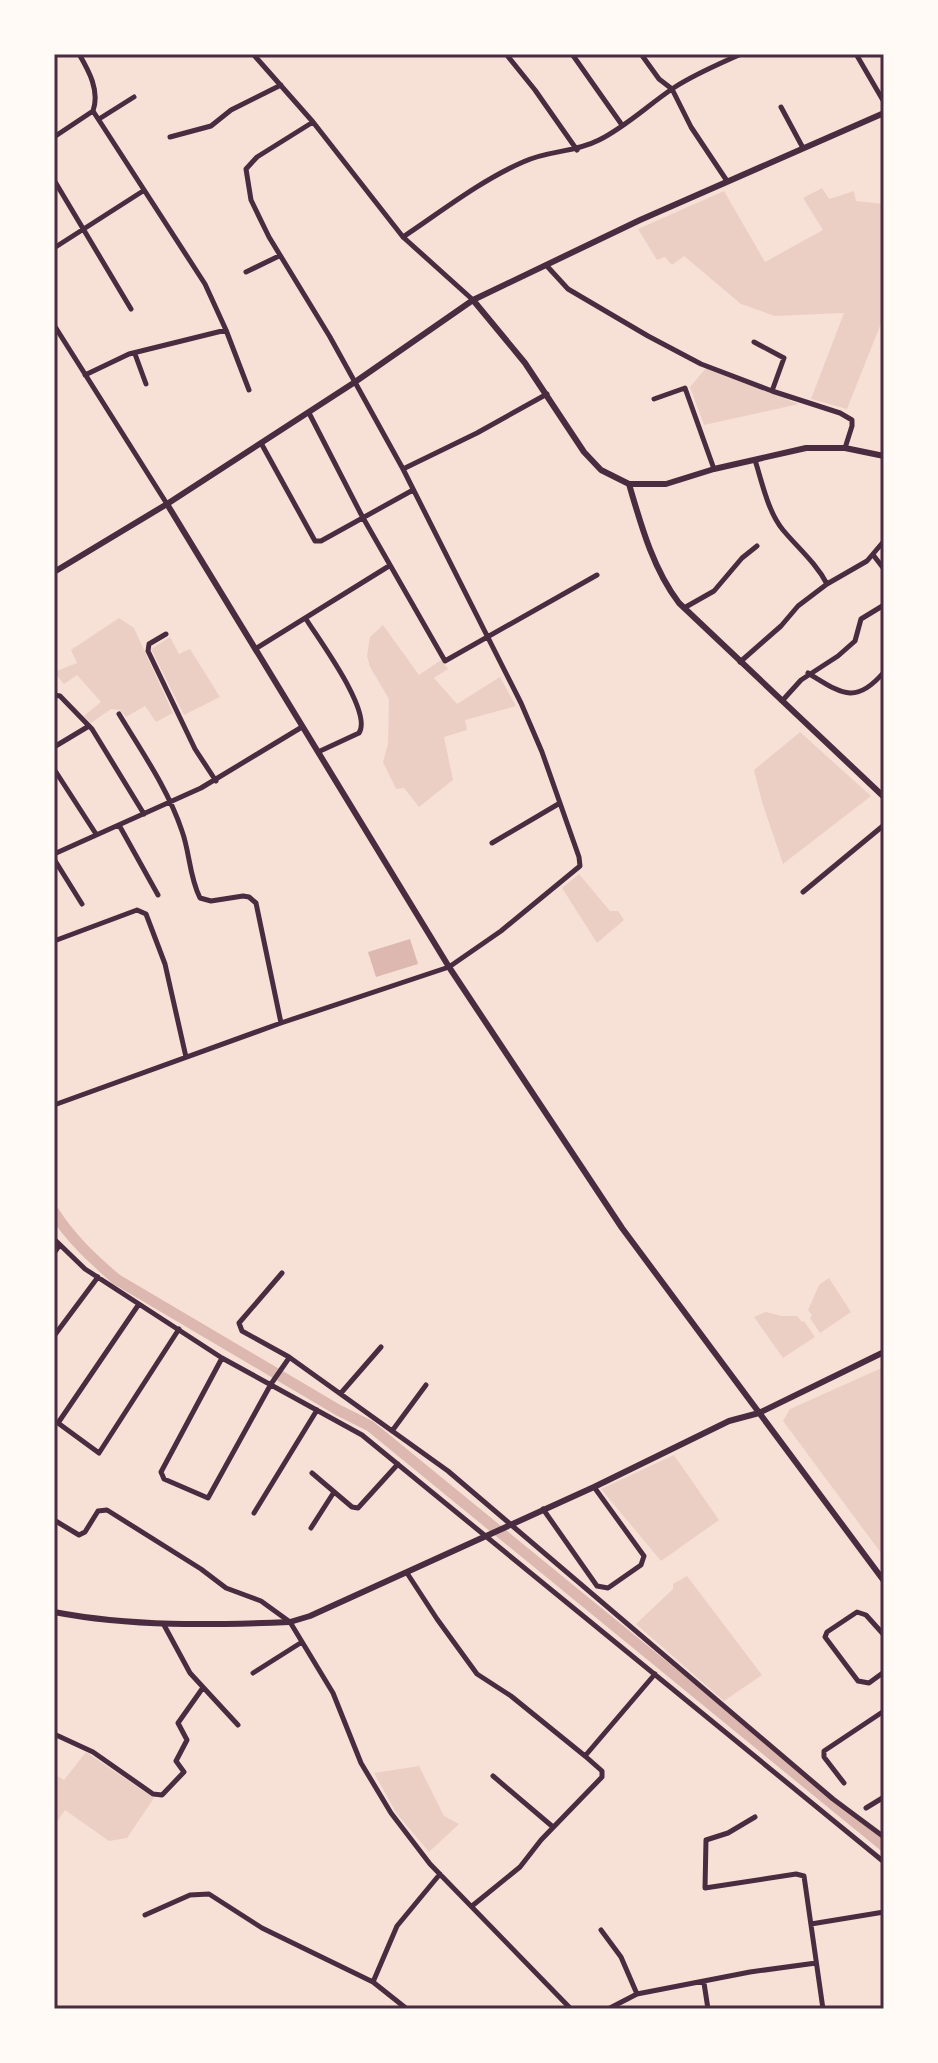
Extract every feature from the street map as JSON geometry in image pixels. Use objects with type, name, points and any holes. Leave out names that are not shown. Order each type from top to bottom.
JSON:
[{"type":"street","points":[[54,137],[93,111],[96,95],[79,54]]},
{"type":"street","points":[[253,54],[313,122],[403,237],[473,300],[525,363],[584,452],[601,470],[629,484],[666,484],[714,469],[806,448],[845,448],[884,456]]},
{"type":"street","points":[[506,54],[577,150]]},
{"type":"street","points":[[572,54],[622,126]]},
{"type":"street","points":[[641,54],[659,79],[672,89],[691,127],[727,181]]},
{"type":"street","points":[[403,237],[472,190],[521,162],[577,150],[622,126],[672,89],[741,54]]},
{"type":"street","points":[[856,54],[884,102]]},
{"type":"street","points":[[170,137],[211,126],[231,110],[281,85]]},
{"type":"street","points":[[99,119],[134,97]]},
{"type":"street","points":[[781,107],[803,148]]},
{"type":"street","points":[[93,111],[205,284],[249,390]]},
{"type":"street","points":[[54,572],[309,413],[473,300],[727,181],[884,113]]},
{"type":"street","points":[[54,1105],[281,1023],[449,967],[501,931],[580,866],[560,803],[521,703],[403,469],[279,256],[251,200],[245,171],[257,157],[313,122]]},
{"type":"street","points":[[54,180],[131,309]]},
{"type":"street","points":[[54,248],[143,191]]},
{"type":"street","points":[[246,272],[279,256]]},
{"type":"street","points":[[545,264],[568,289],[701,364],[849,417],[852,426],[845,448]]},
{"type":"street","points":[[54,325],[167,504],[449,967],[622,1228],[884,1581]]},
{"type":"street","points":[[85,375],[129,354],[226,330]]},
{"type":"street","points":[[754,342],[784,358],[772,391]]},
{"type":"street","points":[[135,354],[146,384]]},
{"type":"street","points":[[654,399],[685,388],[714,469]]},
{"type":"street","points":[[403,469],[489,427],[547,394]]},
{"type":"street","points":[[309,413],[362,516],[445,661],[489,639],[597,575]]},
{"type":"street","points":[[261,443],[315,541],[321,541],[413,490]]},
{"type":"street","points":[[755,460],[762,485],[781,527],[827,584]]},
{"type":"street","points":[[629,484],[644,534],[663,578],[684,608],[884,797]]},
{"type":"street","points":[[740,662],[781,626],[798,606],[827,584],[874,556],[884,541]]},
{"type":"street","points":[[684,608],[718,588],[742,558],[757,546]]},
{"type":"street","points":[[874,556],[884,569]]},
{"type":"street","points":[[254,649],[390,566]]},
{"type":"street","points":[[782,701],[808,673],[838,656],[857,638],[861,619],[884,605]]},
{"type":"street","points":[[306,619],[358,702],[363,719],[363,728],[359,733],[317,753]]},
{"type":"street","points":[[166,634],[149,644],[148,651],[191,741],[216,781]]},
{"type":"street","points":[[808,673],[835,690],[851,695],[867,688],[884,672]]},
{"type":"street","points":[[54,695],[60,696],[89,726],[144,814]]},
{"type":"street","points":[[119,714],[171,801],[189,850],[189,865],[200,898],[211,901],[243,896],[256,903],[281,1023]]},
{"type":"street","points":[[54,747],[89,726]]},
{"type":"street","points":[[82,904],[55,853],[216,781],[302,727]]},
{"type":"street","points":[[54,769],[96,834]]},
{"type":"street","points":[[492,843],[560,803]]},
{"type":"street","points":[[119,825],[158,895]]},
{"type":"street","points":[[803,892],[884,825]]},
{"type":"street","points":[[54,941],[137,910],[146,914],[165,964],[186,1057]]},
{"type":"street","points":[[54,1239],[98,1277],[222,1358],[362,1435],[884,1862]]},
{"type":"street","points":[[54,1253],[59,1246]]},
{"type":"street","points":[[282,1273],[238,1326],[242,1331],[341,1393],[448,1471],[833,1799],[884,1837]]},
{"type":"street","points":[[54,1336],[98,1277]]},
{"type":"street","points":[[139,1304],[58,1423],[99,1453],[179,1329]]},
{"type":"street","points":[[341,1393],[381,1347]]},
{"type":"street","points":[[54,1612],[164,1625],[290,1622],[310,1616],[594,1487],[729,1421],[759,1413],[884,1352]]},
{"type":"street","points":[[222,1358],[161,1475],[164,1479],[210,1497],[271,1384],[288,1359]]},
{"type":"street","points":[[392,1431],[426,1385]]},
{"type":"street","points":[[254,1513],[317,1410]]},
{"type":"street","points":[[312,1473],[352,1507],[358,1508],[398,1464]]},
{"type":"street","points":[[543,1509],[597,1586],[608,1588],[641,1565],[644,1556],[594,1487]]},
{"type":"street","points":[[311,1528],[334,1492]]},
{"type":"street","points":[[54,1520],[79,1535],[85,1532],[98,1511],[107,1510],[226,1588],[261,1601],[290,1622],[333,1693],[361,1763],[391,1813],[440,1874],[571,2009]]},
{"type":"street","points":[[407,1573],[477,1674],[511,1696],[585,1756],[603,1775],[520,1867],[472,1906]]},
{"type":"street","points":[[883,1631],[866,1615],[857,1612],[827,1632],[825,1637],[860,1682],[869,1683],[884,1672]]},
{"type":"street","points":[[164,1625],[177,1652],[202,1689],[238,1725]]},
{"type":"street","points":[[253,1673],[302,1642]]},
{"type":"street","points":[[585,1756],[655,1674]]},
{"type":"street","points":[[54,1734],[93,1752],[153,1794],[162,1795],[184,1772],[176,1760],[187,1740],[178,1723],[202,1689]]},
{"type":"street","points":[[844,1783],[824,1757],[824,1751],[884,1711]]},
{"type":"street","points":[[493,1776],[553,1827]]},
{"type":"street","points":[[866,1808],[884,1797]]},
{"type":"street","points":[[755,1817],[728,1833],[706,1840],[705,1888],[801,1874],[806,1880],[823,2009]]},
{"type":"street","points":[[373,1982],[397,1926],[440,1874]]},
{"type":"street","points":[[145,1915],[190,1895],[209,1894],[262,1928],[373,1982],[407,2009]]},
{"type":"street","points":[[811,1924],[884,1912]]},
{"type":"street","points":[[601,1930],[621,1957],[637,1994]]},
{"type":"street","points":[[608,2009],[637,1994],[816,1963]]},
{"type":"street","points":[[704,1983],[708,2009]]},
{"type":"street","points":[[121,2009],[174,2009]]},
{"type":"shaded area","points":[[822,188],[829,199],[854,191],[856,201],[884,204],[884,316],[847,409],[811,399],[844,313],[775,316],[741,304],[684,256],[672,265],[665,257],[657,260],[638,229],[724,191],[765,262],[823,230],[803,198]]},
{"type":"shaded area","points":[[706,368],[799,404],[704,425],[690,387]]},
{"type":"shaded area","points":[[119,618],[134,628],[173,713],[156,722],[145,706],[126,717],[120,710],[111,709],[91,723],[84,716],[101,702],[77,675],[64,684],[54,672],[77,663],[71,650]]},
{"type":"shaded area","points":[[383,625],[419,675],[441,660],[448,669],[434,678],[457,704],[500,677],[516,706],[465,720],[467,730],[444,737],[453,780],[419,807],[404,788],[396,789],[383,762],[388,744],[389,699],[367,656],[370,637]]},
{"type":"shaded area","points":[[170,637],[179,654],[190,649],[220,697],[184,715],[151,649]]},
{"type":"shaded area","points":[[800,732],[871,796],[783,864],[754,770]]},
{"type":"shaded area","points":[[579,874],[610,911],[618,911],[624,920],[597,943],[562,888]]},
{"type":"shaded area","points":[[410,939],[418,964],[376,977],[368,952]]},
{"type":"shaded area","points":[[829,1278],[851,1312],[820,1333],[808,1310],[819,1285]]},
{"type":"shaded area","points":[[766,1312],[797,1316],[815,1337],[783,1358],[754,1317]]},
{"type":"shaded area","points":[[884,1367],[884,1557],[783,1421],[790,1409]]},
{"type":"shaded area","points":[[674,1455],[719,1520],[661,1561],[601,1489]]},
{"type":"shaded area","points":[[687,1576],[762,1675],[724,1701],[636,1624],[673,1589],[673,1584]]},
{"type":"shaded area","points":[[86,1752],[154,1798],[127,1838],[109,1841],[65,1810],[54,1826],[54,1774],[64,1780]]},
{"type":"shaded area","points":[[419,1766],[444,1816],[459,1824],[429,1852],[397,1814],[374,1773]]},
{"type":"waterway","points":[[54,1212],[90,1256],[116,1279],[370,1426],[884,1846]]}]
